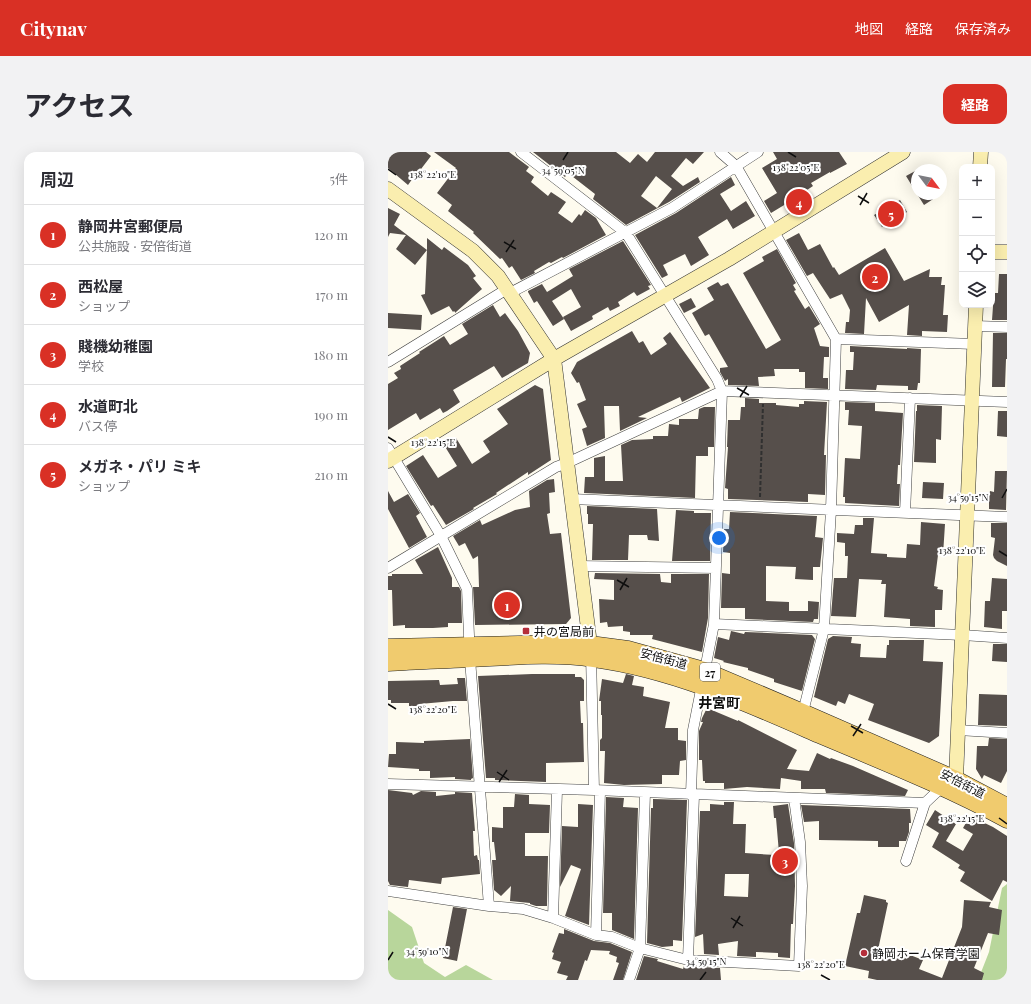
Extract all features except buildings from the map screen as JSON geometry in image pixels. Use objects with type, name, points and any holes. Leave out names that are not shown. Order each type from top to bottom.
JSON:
[{"type":"main road","name":"安倍街道","points":[[388,663],[469,652],[561,643],[591,651],[628,649],[703,678],[803,712],[956,779],[1007,806]]},
{"type":"main road","name":"安倍街道","points":[[388,647],[469,652]]},
{"type":"main road","name":"安倍街道","points":[[703,678],[942,787],[1007,820]]},
{"type":"street","points":[[521,152],[626,233],[718,379],[722,390],[714,624],[693,730],[693,795],[688,960]]},
{"type":"street","points":[[720,152],[736,166],[836,340],[831,510],[824,629],[803,712]]},
{"type":"street","points":[[388,362],[508,291],[626,233],[672,208],[758,152]]},
{"type":"street","points":[[489,906],[469,652],[467,589],[441,536],[390,455],[729,259],[903,152]]},
{"type":"street","points":[[980,164],[981,152]]},
{"type":"street","points":[[388,189],[473,251],[498,276],[554,359],[579,566],[591,651],[597,791],[596,935]]},
{"type":"street","points":[[995,252],[1007,252]]},
{"type":"street","points":[[906,861],[925,803],[942,787],[956,779],[976,308]]},
{"type":"street","points":[[975,326],[1007,327]]},
{"type":"street","points":[[836,340],[974,344]]},
{"type":"street","points":[[388,568],[556,467],[567,464],[722,390],[834,396],[1007,402]]},
{"type":"street","points":[[905,513],[910,398]]},
{"type":"street","points":[[571,499],[1007,516]]},
{"type":"street","points":[[579,566],[715,568]]},
{"type":"street","points":[[714,624],[962,634],[1007,638]]},
{"type":"street","points":[[958,730],[1007,733]]},
{"type":"street","points":[[388,784],[925,803]]},
{"type":"street","points":[[553,918],[557,790]]},
{"type":"street","points":[[629,980],[640,948],[645,793]]},
{"type":"street","points":[[388,890],[489,906],[523,909],[553,918],[596,935],[612,937],[640,948],[688,960],[799,966],[802,886],[800,842],[794,798]]},
{"type":"path","points":[[759,507],[763,392]]},
{"type":"green space","points":[[1007,884],[1007,980],[978,980],[989,952],[1002,888]]},
{"type":"green space","points":[[388,910],[412,927],[424,963],[445,977],[466,965],[493,980],[388,980]]},
{"type":"place","name":"水道町北","points":[[799,202]]},
{"type":"place","name":"メガネ・パリ ミキ","points":[[891,214]]},
{"type":"place","name":"西松屋","points":[[875,277]]},
{"type":"place","name":"静岡井宮郵便局","points":[[507,605]]},
{"type":"place","name":"井の宮局前","points":[[526,631]]},
{"type":"place","name":"賤機幼稚園","points":[[785,861]]},
{"type":"place","name":"静岡ホーム保育学園","points":[[864,953]]},
{"type":"district","name":"井宮町","points":[[719,702]]}]
